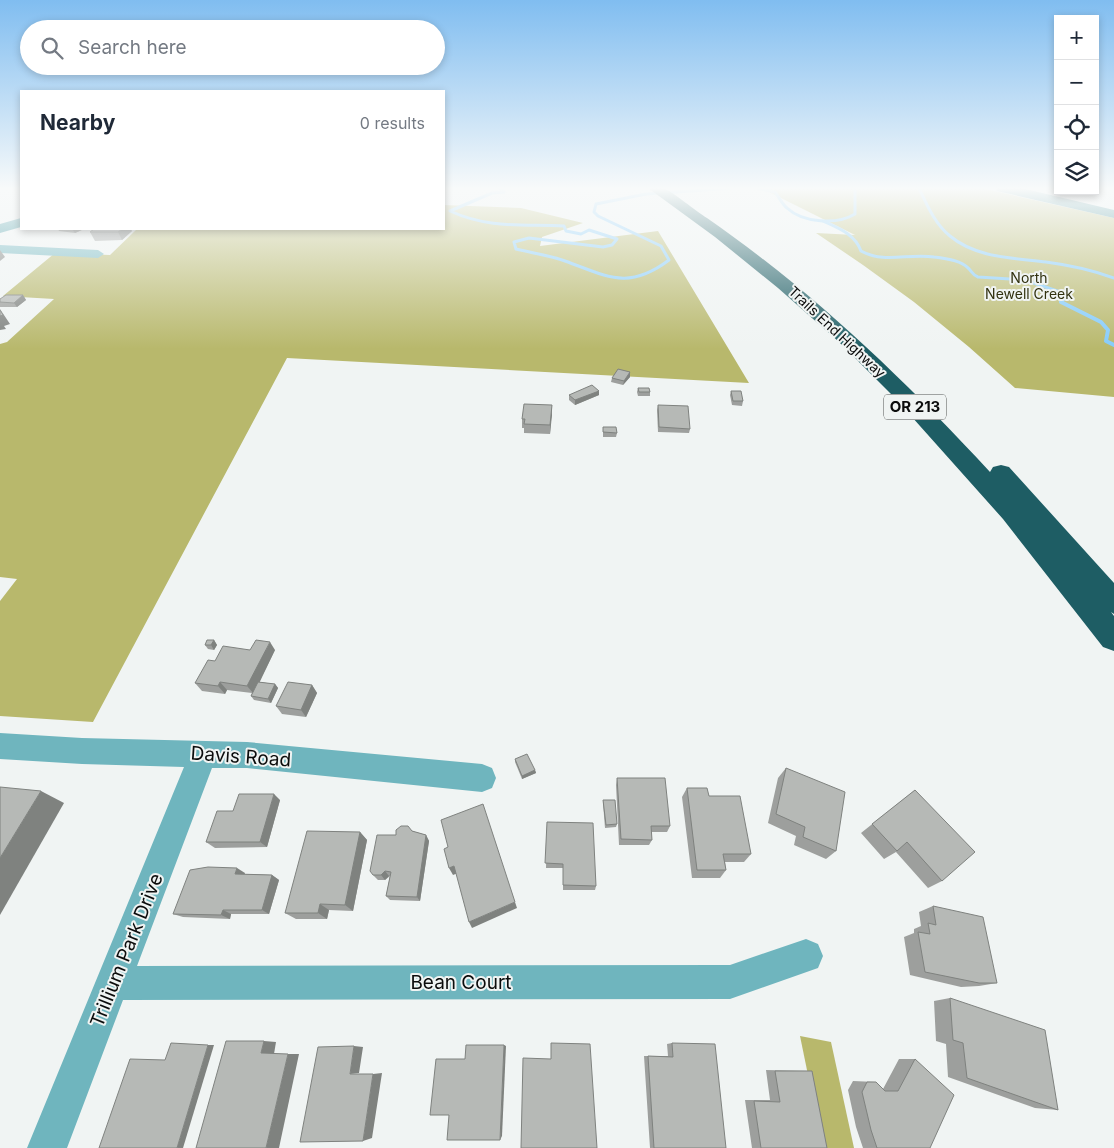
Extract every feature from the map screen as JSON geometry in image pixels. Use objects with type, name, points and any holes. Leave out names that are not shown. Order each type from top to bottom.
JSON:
[{"type":"highway","name":"Trails End Highway","points":[[733,242],[833,326],[891,382],[996,494],[1114,638]]},
{"type":"highway","name":"Trails End Highway","points":[[748,242],[808,288],[911,380],[976,445],[1114,602]]},
{"type":"street","points":[[0,249],[98,254]]},
{"type":"street","name":"Davis Road","points":[[0,746],[82,751],[204,753],[298,759],[408,772],[482,778]]},
{"type":"street","name":"Trillium Park Drive","points":[[47,1148],[204,753]]},
{"type":"street","name":"Bean Court","points":[[113,983],[730,982],[806,956]]},
{"type":"green space","points":[[124,242],[541,242],[540,246],[575,242],[664,242],[749,383],[287,358],[93,722],[0,716],[0,601],[17,579],[0,577],[0,344],[7,342],[54,299],[3,296],[55,253],[110,255]]},
{"type":"green space","name":"North Newell Creek","points":[[829,242],[1114,242],[1114,397],[1015,388],[914,302]]},
{"type":"green space","points":[[800,1036],[831,1042],[854,1148],[823,1148]]},
{"type":"building","points":[[6,295],[23,295],[14,303],[0,302],[0,299]]},
{"type":"building","points":[[618,369],[630,372],[624,381],[612,378]]},
{"type":"building","points":[[592,385],[599,391],[575,400],[569,395]]},
{"type":"building","points":[[638,388],[649,388],[650,392],[639,392]]},
{"type":"building","points":[[731,391],[741,391],[743,401],[733,401]]},
{"type":"building","points":[[524,404],[552,405],[550,425],[524,424],[525,419],[522,419]]},
{"type":"building","points":[[658,405],[688,406],[690,429],[659,427]]},
{"type":"building","points":[[603,427],[616,427],[617,433],[603,432]]},
{"type":"building","points":[[207,640],[214,640],[211,645],[205,645]]},
{"type":"building","points":[[256,640],[270,642],[247,686],[220,682],[218,686],[195,683],[208,660],[215,661],[223,646],[250,650]]},
{"type":"building","points":[[258,682],[275,684],[268,699],[251,696]]},
{"type":"building","points":[[288,682],[312,685],[301,710],[276,706]]},
{"type":"building","points":[[527,754],[535,770],[522,776],[515,759]]},
{"type":"building","points":[[786,768],[845,792],[836,851],[803,837],[805,827],[776,814]]},
{"type":"building","points":[[617,778],[665,778],[670,826],[651,826],[652,840],[621,839]]},
{"type":"building","points":[[0,787],[41,791],[0,858]]},
{"type":"building","points":[[687,788],[707,788],[709,796],[740,796],[751,854],[723,854],[726,870],[697,870]]},
{"type":"building","points":[[915,790],[975,852],[942,881],[907,842],[897,851],[872,824]]},
{"type":"building","points":[[239,794],[274,794],[260,842],[206,842],[217,811],[233,811]]},
{"type":"building","points":[[603,800],[615,800],[617,824],[606,825]]},
{"type":"building","points":[[483,804],[515,902],[469,922],[454,866],[449,868],[444,849],[448,847],[441,820]]},
{"type":"building","points":[[547,822],[593,823],[596,886],[563,885],[563,864],[545,863]]},
{"type":"building","points":[[401,826],[408,826],[412,831],[426,835],[417,897],[386,896],[391,872],[385,871],[381,875],[373,875],[370,871],[377,835],[396,835],[396,830]]},
{"type":"building","points":[[307,831],[360,832],[345,905],[320,904],[318,913],[285,913]]},
{"type":"building","points":[[208,867],[237,868],[235,874],[272,875],[262,910],[223,910],[221,915],[173,914],[190,870]]},
{"type":"building","points":[[933,906],[983,917],[997,983],[979,983],[925,972],[918,932],[930,934],[928,923],[936,925]]},
{"type":"building","points":[[950,998],[1045,1030],[1058,1110],[967,1078],[963,1043],[953,1040]]},
{"type":"building","points":[[226,1041],[264,1041],[261,1053],[288,1054],[266,1148],[196,1148]]},
{"type":"building","points":[[171,1043],[208,1045],[177,1148],[99,1148],[130,1059],[165,1060]]},
{"type":"building","points":[[551,1043],[590,1044],[597,1148],[521,1148],[523,1058],[551,1059]]},
{"type":"building","points":[[672,1043],[715,1044],[726,1148],[654,1148],[648,1056],[673,1057]]},
{"type":"building","points":[[466,1045],[504,1045],[500,1140],[447,1140],[449,1115],[430,1115],[436,1059],[465,1059]]},
{"type":"building","points":[[354,1046],[350,1074],[373,1074],[363,1141],[300,1142],[318,1047]]},
{"type":"building","points":[[915,1059],[954,1095],[930,1148],[877,1148],[862,1092],[867,1082],[876,1082],[885,1091],[898,1091]]},
{"type":"building","points":[[775,1071],[812,1071],[827,1148],[761,1148],[754,1101],[780,1102]]},
{"type":"waterway","points":[[516,242],[514,242],[516,249],[559,259],[593,272],[617,278],[641,275],[654,270],[669,260],[661,246],[652,242]]},
{"type":"waterway","points":[[558,242],[603,247],[612,245],[615,242]]},
{"type":"waterway","points":[[856,242],[861,251],[870,255],[888,258],[924,256],[947,259],[964,265],[978,277],[1025,280],[1066,294],[1065,296]]},
{"type":"waterway","points":[[958,242],[983,253],[1072,266],[1114,278]]},
{"type":"waterway","points":[[1066,295],[1061,302],[1101,322],[1108,330],[1106,341],[1114,345]]}]
